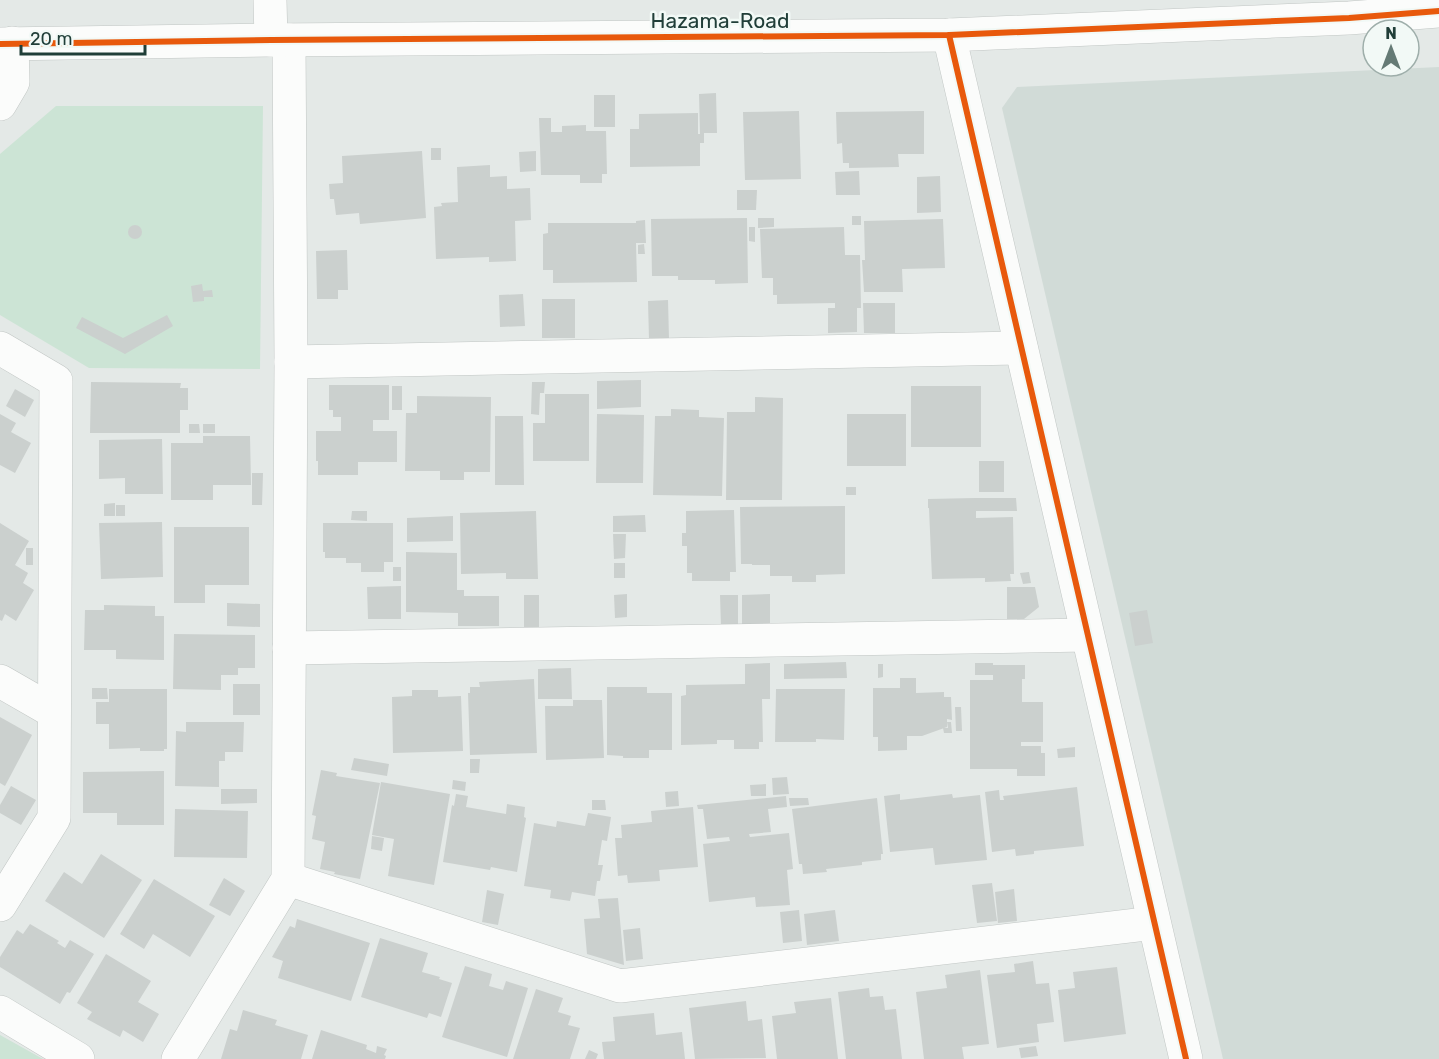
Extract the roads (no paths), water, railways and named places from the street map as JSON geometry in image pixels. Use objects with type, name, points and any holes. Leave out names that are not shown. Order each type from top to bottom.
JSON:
[{"type":"street","points":[[178,1059],[288,879],[291,362],[280,40],[270,0]]},
{"type":"street","name":"Hazama-Road","points":[[6,43],[949,35],[1349,9],[1439,11]]},
{"type":"street","points":[[949,35],[1186,1059]]},
{"type":"street","points":[[0,104],[13,82],[6,43]]},
{"type":"street","points":[[0,348],[56,381],[54,818],[0,905]]},
{"type":"street","points":[[291,362],[1021,348]]},
{"type":"street","points":[[289,648],[1087,634]]},
{"type":"street","points":[[0,681],[54,712]]},
{"type":"street","points":[[288,879],[620,986],[1154,923]]},
{"type":"street","points":[[0,1012],[78,1059]]}]
